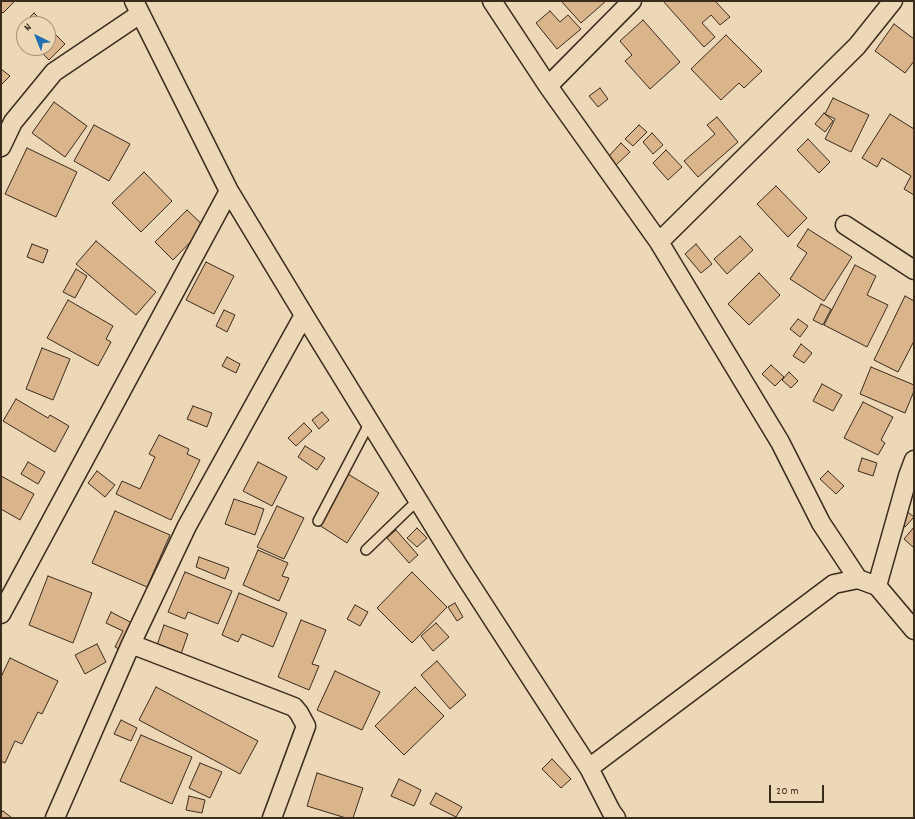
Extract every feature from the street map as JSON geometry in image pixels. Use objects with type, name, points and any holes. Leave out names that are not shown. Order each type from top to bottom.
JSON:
[{"type":"street","points":[[492,1],[548,86],[659,242],[780,442],[821,523],[858,579]]},
{"type":"street","points":[[548,86],[632,1]]},
{"type":"street","points":[[659,242],[856,46],[893,1]]},
{"type":"street","points":[[1,147],[13,122],[54,72],[137,8],[229,191],[463,574],[589,768],[611,816]]},
{"type":"street","points":[[1,614],[229,191]]},
{"type":"street","points":[[845,225],[914,270]]},
{"type":"street","points":[[56,818],[131,644],[187,526],[304,315]]},
{"type":"street","points":[[877,586],[908,476],[914,460]]},
{"type":"street","points":[[589,768],[834,584],[858,579],[877,586],[914,630]]},
{"type":"street","points":[[131,644],[294,707],[299,713],[306,726],[272,818]]},
{"type":"lane","points":[[318,521],[370,422]]},
{"type":"lane","points":[[366,550],[418,500]]},
{"type":"building","points":[[1,1],[15,1],[3,13],[1,11]]},
{"type":"building","points":[[561,1],[606,1],[581,23]]},
{"type":"building","points":[[663,1],[715,1],[730,17],[720,25],[711,15],[702,23],[715,37],[704,47]]},
{"type":"building","points":[[550,11],[560,22],[568,15],[581,29],[557,49],[536,23]]},
{"type":"building","points":[[643,20],[680,62],[650,89],[625,61],[632,55],[620,41]]},
{"type":"building","points":[[894,24],[914,39],[914,61],[905,73],[875,51]]},
{"type":"building","points":[[56,35],[65,44],[56,53]]},
{"type":"building","points":[[726,35],[762,71],[744,88],[739,83],[721,100],[691,69]]},
{"type":"building","points":[[45,56],[53,56],[49,60]]},
{"type":"building","points":[[1,69],[10,76],[2,84],[1,83]]},
{"type":"building","points":[[600,88],[608,99],[598,107],[589,96]]},
{"type":"building","points":[[833,98],[869,115],[851,152],[825,139],[835,119],[825,114]]},
{"type":"building","points":[[54,102],[87,126],[65,157],[32,133]]},
{"type":"building","points":[[824,113],[833,121],[825,132],[815,124]]},
{"type":"building","points":[[890,114],[914,129],[914,195],[904,189],[911,176],[882,158],[877,167],[862,158]]},
{"type":"building","points":[[717,117],[738,142],[698,177],[684,161],[715,134],[707,125]]},
{"type":"building","points":[[94,125],[130,144],[109,181],[74,161]]},
{"type":"building","points":[[639,125],[647,132],[633,146],[625,139]]},
{"type":"building","points":[[652,133],[663,145],[653,154],[643,142]]},
{"type":"building","points":[[808,139],[830,162],[819,173],[797,150]]},
{"type":"building","points":[[621,143],[630,152],[616,165],[608,157]]},
{"type":"building","points":[[27,148],[77,172],[56,217],[5,194]]},
{"type":"building","points":[[666,150],[682,167],[668,180],[653,163]]},
{"type":"building","points":[[144,172],[172,201],[141,232],[112,203]]},
{"type":"building","points":[[776,186],[807,218],[788,237],[757,204]]},
{"type":"building","points":[[187,210],[205,227],[173,260],[155,242]]},
{"type":"building","points":[[808,229],[852,257],[824,301],[790,279],[807,253],[797,246]]},
{"type":"building","points":[[740,236],[753,250],[727,274],[714,259]]},
{"type":"building","points":[[96,241],[156,292],[136,315],[76,264]]},
{"type":"building","points":[[32,244],[48,250],[43,263],[27,257]]},
{"type":"building","points":[[696,244],[712,264],[701,273],[685,254]]},
{"type":"building","points":[[206,262],[234,276],[214,314],[186,300]]},
{"type":"building","points":[[855,265],[876,276],[867,295],[888,305],[867,347],[824,325]]},
{"type":"building","points":[[76,269],[87,276],[75,298],[63,292]]},
{"type":"building","points":[[759,273],[780,295],[749,325],[728,304]]},
{"type":"building","points":[[905,296],[914,301],[914,341],[898,372],[874,360]]},
{"type":"building","points":[[68,300],[113,326],[106,339],[111,342],[98,366],[47,338]]},
{"type":"building","points":[[821,304],[831,309],[823,325],[813,320]]},
{"type":"building","points":[[224,310],[235,315],[227,332],[216,326]]},
{"type":"building","points":[[798,319],[808,326],[800,337],[790,329]]},
{"type":"building","points":[[801,344],[812,353],[804,363],[793,356]]},
{"type":"building","points":[[42,348],[70,359],[53,400],[26,389]]},
{"type":"building","points":[[227,357],[240,364],[236,373],[222,366]]},
{"type":"building","points":[[771,365],[784,377],[775,386],[762,374]]},
{"type":"building","points":[[871,367],[914,385],[914,391],[905,413],[860,394]]},
{"type":"building","points":[[789,372],[798,381],[791,388],[782,380]]},
{"type":"building","points":[[822,384],[842,395],[833,411],[813,401]]},
{"type":"building","points":[[16,399],[48,418],[50,415],[69,426],[55,452],[3,421]]},
{"type":"building","points":[[863,402],[893,417],[881,440],[885,443],[878,455],[844,438]]},
{"type":"building","points":[[193,406],[212,413],[207,427],[187,419]]},
{"type":"building","points":[[322,412],[329,420],[319,429],[312,420]]},
{"type":"building","points":[[304,423],[312,431],[296,446],[288,438]]},
{"type":"building","points":[[159,435],[189,449],[187,454],[200,460],[171,520],[116,494],[122,481],[140,489],[155,457],[149,454]]},
{"type":"building","points":[[305,446],[325,458],[317,470],[298,457]]},
{"type":"building","points":[[862,458],[877,463],[873,476],[858,471]]},
{"type":"building","points":[[28,462],[45,472],[38,484],[21,474]]},
{"type":"building","points":[[258,462],[287,477],[272,506],[243,491]]},
{"type":"building","points":[[97,471],[115,485],[105,497],[88,483]]},
{"type":"building","points":[[828,471],[844,486],[836,494],[820,479]]},
{"type":"building","points":[[348,474],[379,493],[347,543],[316,523]]},
{"type":"building","points":[[1,476],[34,494],[20,520],[1,509]]},
{"type":"building","points":[[234,499],[264,509],[255,535],[225,524]]},
{"type":"building","points":[[277,506],[304,518],[284,559],[257,547]]},
{"type":"building","points":[[904,509],[914,517],[905,527],[895,519]]},
{"type":"building","points":[[115,511],[170,535],[147,587],[92,563]]},
{"type":"building","points":[[914,527],[914,548],[904,539]]},
{"type":"building","points":[[417,528],[427,538],[417,547],[407,538]]},
{"type":"building","points":[[396,530],[418,555],[409,563],[387,538]]},
{"type":"building","points":[[258,550],[288,563],[282,576],[289,578],[279,601],[243,585]]},
{"type":"building","points":[[199,557],[229,568],[225,579],[196,567]]},
{"type":"building","points":[[185,572],[232,591],[218,624],[188,612],[185,619],[168,612]]},
{"type":"building","points":[[412,572],[447,607],[412,643],[377,608]]},
{"type":"building","points":[[48,576],[92,593],[73,643],[29,625]]},
{"type":"building","points":[[239,593],[287,613],[273,647],[242,634],[238,642],[222,635]]},
{"type":"building","points":[[455,603],[463,617],[457,621],[448,607]]},
{"type":"building","points":[[355,605],[368,612],[360,626],[347,619]]},
{"type":"building","points":[[111,612],[134,624],[121,650],[115,647],[123,631],[106,623]]},
{"type":"building","points":[[301,620],[326,630],[312,664],[319,666],[309,690],[278,677]]},
{"type":"building","points":[[436,623],[449,637],[433,651],[421,636]]},
{"type":"building","points":[[164,625],[188,634],[180,657],[156,648]]},
{"type":"building","points":[[97,644],[106,662],[85,674],[75,655]]},
{"type":"building","points":[[10,658],[58,681],[42,714],[38,712],[22,744],[15,741],[5,763],[1,761],[1,677]]},
{"type":"building","points":[[437,661],[466,695],[450,709],[421,675]]},
{"type":"building","points":[[335,671],[380,692],[362,730],[317,710]]},
{"type":"building","points":[[156,687],[258,741],[240,774],[139,720]]},
{"type":"building","points":[[415,687],[444,716],[404,755],[375,726]]},
{"type":"building","points":[[121,720],[137,728],[131,741],[114,734]]},
{"type":"building","points":[[141,735],[192,757],[172,804],[120,781]]},
{"type":"building","points":[[552,759],[571,779],[561,788],[542,769]]},
{"type":"building","points":[[200,763],[222,772],[210,798],[189,788]]},
{"type":"building","points":[[317,773],[363,788],[353,818],[346,818],[307,806]]},
{"type":"building","points":[[399,779],[421,790],[414,806],[391,796]]},
{"type":"building","points":[[436,793],[462,807],[456,817],[430,804]]},
{"type":"building","points":[[189,796],[205,800],[202,813],[186,810]]},
{"type":"building","points":[[3,811],[12,818],[1,818],[1,813]]}]
